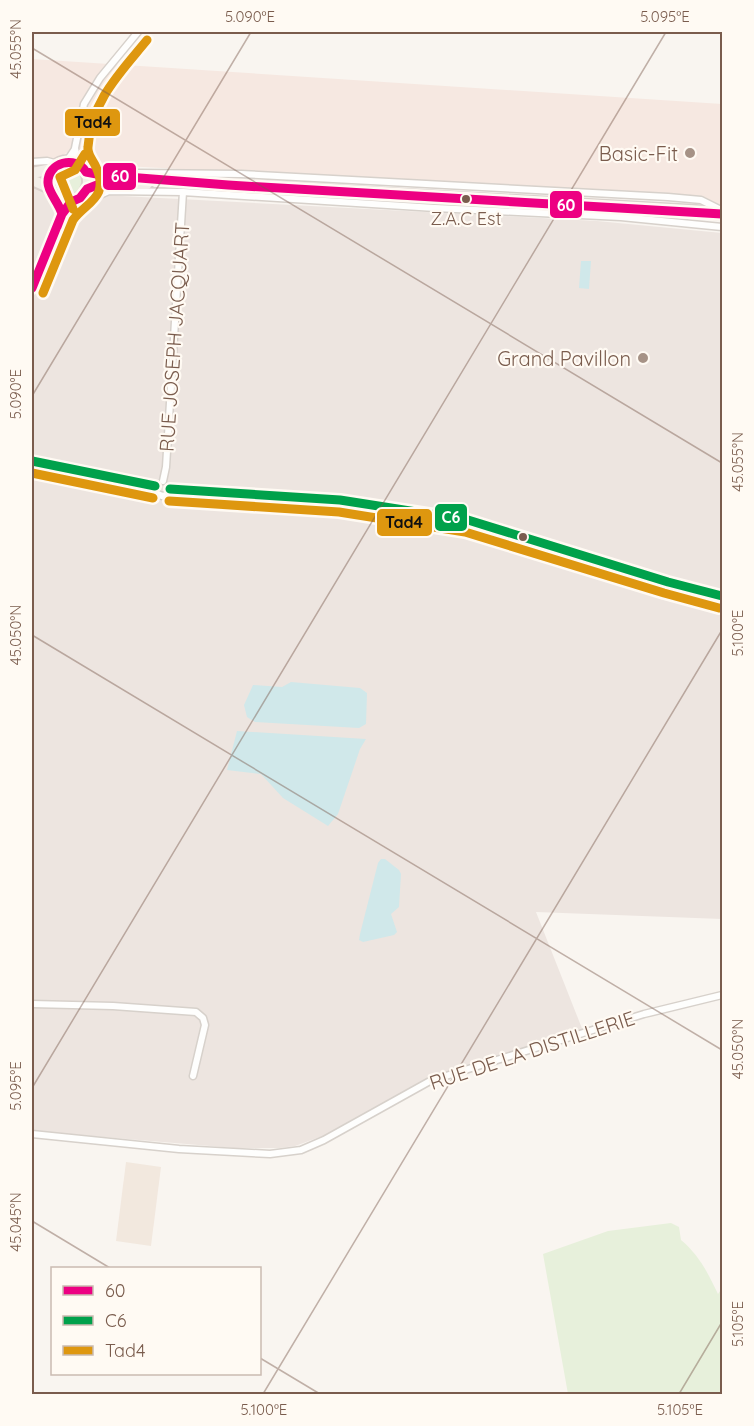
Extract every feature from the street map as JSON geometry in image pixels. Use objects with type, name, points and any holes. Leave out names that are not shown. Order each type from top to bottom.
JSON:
[{"type":"main road","points":[[48,187],[48,177],[64,164]]},
{"type":"main road","points":[[32,173],[64,164],[120,180],[722,212]]},
{"type":"main road","points":[[79,196],[88,178],[86,172]]},
{"type":"main road","points":[[32,180],[48,187],[56,198],[79,196],[98,185],[149,174],[228,185]]},
{"type":"street","points":[[64,164],[75,148],[84,104],[91,90],[138,32]]},
{"type":"street","points":[[64,164],[75,148]]},
{"type":"street","points":[[32,162],[47,161],[64,164]]},
{"type":"street","points":[[149,174],[668,197],[700,200],[722,212]]},
{"type":"street","points":[[32,288],[62,214],[79,196],[89,200],[109,191],[183,192],[621,217],[723,227]]},
{"type":"street","name":"RUE JOSEPH JACQUART","points":[[163,481],[166,467],[183,192]]},
{"type":"street","points":[[56,198],[62,214]]},
{"type":"street","points":[[32,461],[155,486],[163,481],[170,489]]},
{"type":"street","points":[[155,486],[156,493],[162,496],[167,495],[170,489]]},
{"type":"street","points":[[170,489],[330,499],[468,520],[668,582],[723,596]]},
{"type":"street","name":"RUE DE LA DISTILLERIE","points":[[32,1134],[179,1149],[270,1154],[301,1150],[324,1140],[430,1081],[644,1014],[723,995]]},
{"type":"street","points":[[32,1004],[113,1006],[196,1012],[203,1018],[205,1024],[193,1076]]},
{"type":"shaded area","points":[[32,59],[722,104],[722,207],[718,207],[705,197],[86,164],[79,151],[68,152],[55,158],[32,159]]},
{"type":"shaded area","points":[[32,183],[39,185],[57,204],[70,206],[91,201],[103,195],[597,221],[722,233],[722,919],[536,912],[583,1031],[446,1073],[415,1086],[339,1130],[295,1146],[234,1148],[32,1131]]},
{"type":"shaded area","points":[[126,1162],[161,1167],[151,1246],[116,1241]]},
{"type":"green space","points":[[68,166],[79,170],[83,181],[79,192],[68,196],[57,192],[53,181],[57,170]]},
{"type":"green space","points":[[671,1223],[679,1227],[681,1240],[698,1258],[718,1294],[722,1288],[722,1394],[568,1394],[543,1254],[608,1231]]},
{"type":"water","points":[[581,261],[591,261],[589,289],[579,288]]},
{"type":"water","points":[[291,682],[360,688],[367,693],[366,724],[359,728],[255,722],[247,717],[244,705],[253,685],[282,687]]},
{"type":"water","points":[[237,731],[366,739],[360,749],[338,814],[328,826],[283,798],[261,774],[227,770]]},
{"type":"water","points":[[381,859],[385,859],[401,874],[399,907],[391,914],[397,932],[394,935],[363,942],[359,940],[360,934],[378,863]]},
{"type":"transit line","name":"Tad4","points":[[43,293],[73,220],[98,193],[100,177],[88,150],[90,131],[95,116],[108,89],[147,40]]},
{"type":"transit line","name":"Tad4","points":[[73,209],[60,177],[75,170],[85,154]]},
{"type":"transit line","name":"60","points":[[32,288],[62,214],[48,186],[49,176],[57,166],[69,162],[76,164],[86,172],[102,175],[228,185],[722,214]]},
{"type":"transit line","name":"60","points":[[57,227],[62,214],[71,202],[80,198],[87,189],[97,185],[117,184]]},
{"type":"transit line","name":"C6","points":[[32,461],[155,486]]},
{"type":"transit line","name":"Tad4","points":[[32,473],[153,498]]},
{"type":"transit line","name":"C6","points":[[170,489],[340,500],[468,520],[668,582],[722,596]]},
{"type":"transit line","name":"Tad4","points":[[169,501],[339,512],[465,532],[719,608]]},
{"type":"place","name":"Basic-Fit","points":[[690,153]]},
{"type":"place","name":"Z.A.C Est","points":[[466,199]]},
{"type":"place","name":"Grand Pavillon","points":[[643,358]]}]
